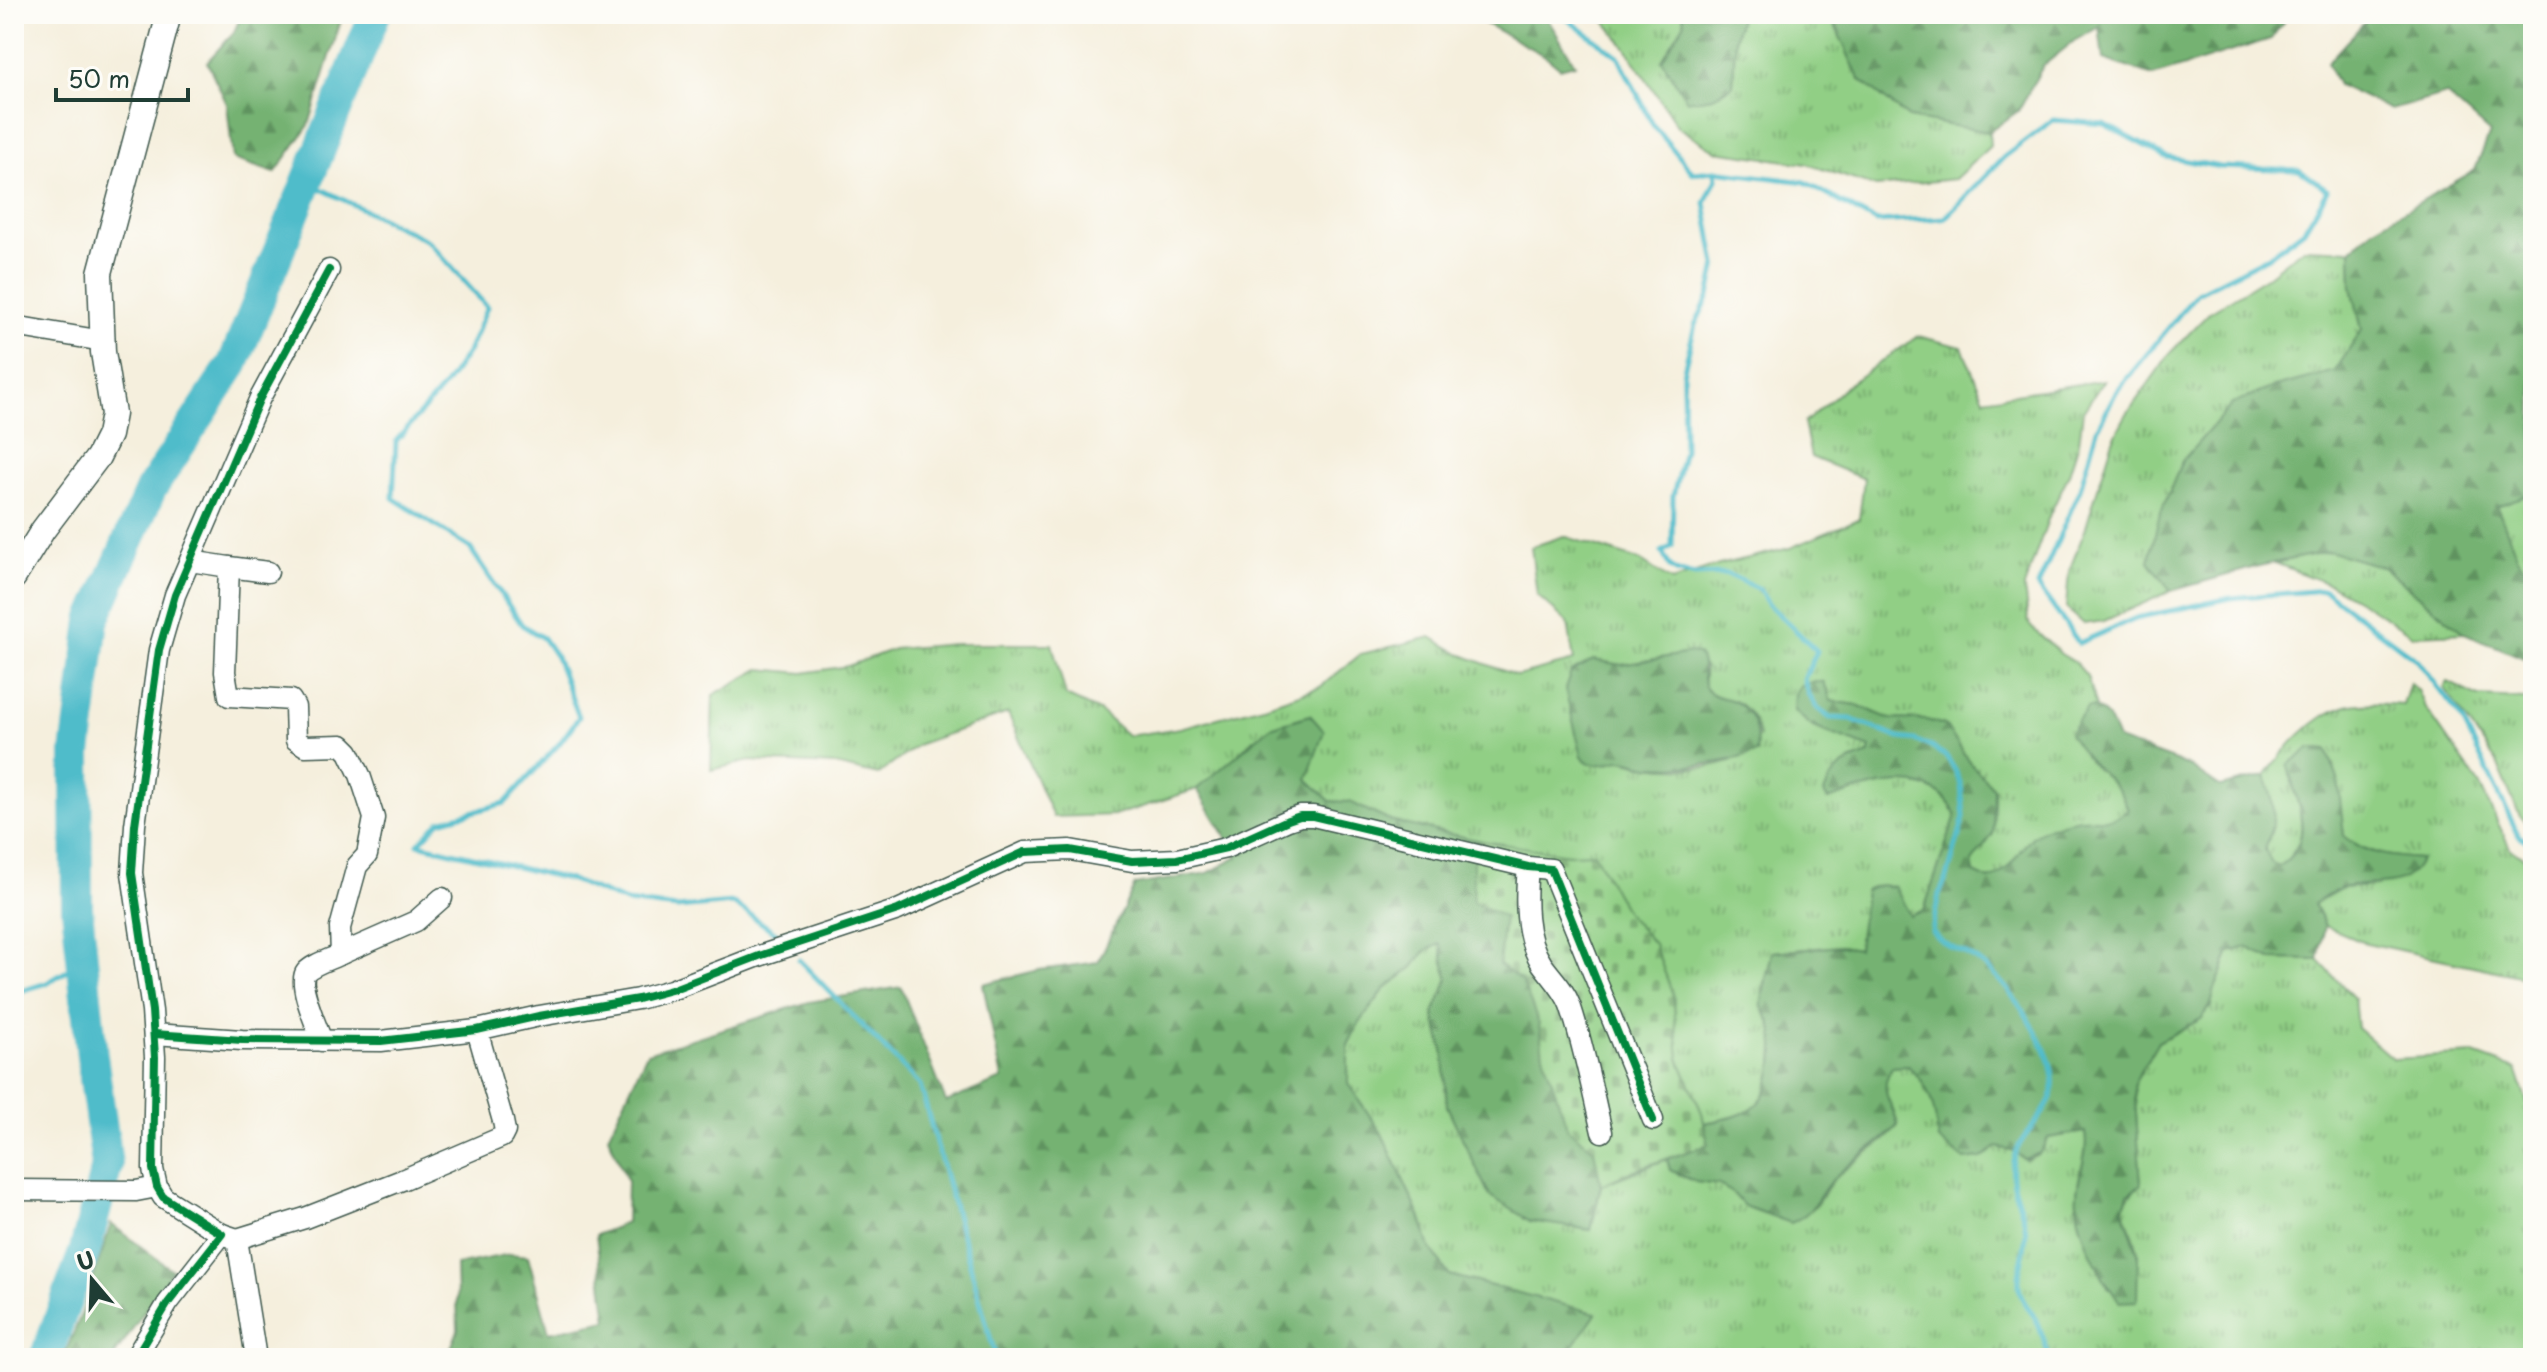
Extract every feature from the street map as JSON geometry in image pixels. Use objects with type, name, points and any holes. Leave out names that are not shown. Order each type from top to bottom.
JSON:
[{"type":"street","points":[[14,577],[43,530],[98,457],[109,435],[113,414],[100,313],[102,262],[169,14]]},
{"type":"street","points":[[256,1358],[230,1236],[173,1205],[157,1187],[152,1147],[154,1034],[132,873],[135,825],[159,650],[175,595],[266,386],[329,270]]},
{"type":"street","points":[[14,326],[103,341]]},
{"type":"street","points":[[190,561],[268,572]]},
{"type":"street","points":[[229,567],[225,672],[228,694],[231,697],[291,700],[295,707],[296,740],[305,746],[342,745],[349,752],[360,775],[374,818],[367,855],[357,866],[340,928],[341,954]]},
{"type":"street","points":[[154,1034],[242,1040],[381,1041],[477,1030],[671,990],[759,956],[898,910],[1025,852],[1070,850],[1132,861],[1177,859],[1226,848],[1288,820],[1313,816],[1528,867],[1551,869],[1653,1120]]},
{"type":"street","points":[[1528,867],[1525,897],[1528,923],[1541,963],[1557,981],[1569,1003],[1602,1132]]},
{"type":"street","points":[[322,1041],[304,990],[303,978],[307,970],[416,921],[442,898]]},
{"type":"street","points":[[135,1358],[168,1303],[230,1236],[332,1208],[502,1137],[505,1131],[503,1121],[477,1030]]},
{"type":"street","points":[[14,1190],[136,1191],[157,1187]]},
{"type":"green space","points":[[242,14],[343,14],[309,125],[275,173],[233,159],[227,104],[207,62],[234,32]]},
{"type":"green space","points":[[1468,14],[1538,14],[1547,18],[1575,64],[1560,68],[1547,57]]},
{"type":"green space","points":[[1599,14],[1683,14],[1684,24],[1662,60],[1733,85],[1735,37],[1741,14],[1830,14],[1860,79],[1909,118],[1989,132],[1990,146],[1955,179],[1876,187],[1807,164],[1716,151],[1678,127],[1624,45]]},
{"type":"green space","points":[[1683,14],[1741,14],[1735,37],[1733,85],[1713,97],[1687,101],[1662,60],[1684,24]]},
{"type":"green space","points":[[1830,14],[2289,14],[2271,39],[2153,76],[2103,59],[2099,27],[2074,41],[2043,66],[2018,111],[1989,132],[1909,118],[1859,79]]},
{"type":"green space","points":[[2372,14],[2533,14],[2533,493],[2497,506],[2517,556],[2533,583],[2533,662],[2464,633],[2383,567],[2329,551],[2259,566],[2171,591],[2149,561],[2159,517],[2182,461],[2232,404],[2271,388],[2335,371],[2362,330],[2352,287],[2351,250],[2373,229],[2475,170],[2490,133],[2446,94],[2391,110],[2338,85],[2327,63]]},
{"type":"green space","points":[[2303,248],[2351,250],[2352,287],[2362,330],[2335,372],[2271,388],[2149,561],[2171,591],[2104,621],[2084,624],[2066,608],[2069,571],[2113,440],[2126,415],[2171,352],[2210,312],[2266,277]]},
{"type":"green space","points":[[1918,336],[1962,347],[1984,399],[2104,380],[2083,411],[2079,442],[2069,474],[2050,514],[2024,587],[2031,627],[2076,663],[2087,676],[2096,707],[2087,708],[2089,761],[2117,789],[2128,810],[2115,820],[2081,819],[2034,835],[2003,874],[1989,880],[1974,873],[1972,862],[1993,834],[1994,789],[1971,764],[1945,725],[1926,720],[1890,719],[1857,705],[1830,701],[1814,727],[1870,747],[1869,754],[1852,760],[1828,799],[1881,785],[1916,784],[1932,789],[1945,799],[1956,815],[1924,910],[1910,916],[1895,887],[1865,891],[1858,949],[1841,946],[1772,952],[1762,1002],[1773,1031],[1771,1074],[1760,1101],[1734,1116],[1704,1123],[1679,1059],[1673,995],[1654,944],[1627,914],[1594,854],[1545,852],[1467,840],[1394,822],[1349,804],[1330,801],[1307,779],[1311,766],[1253,739],[1230,763],[1197,789],[1117,815],[1053,817],[1008,713],[919,744],[878,775],[835,765],[750,761],[711,770],[713,695],[760,669],[803,673],[848,666],[894,649],[955,644],[1052,644],[1066,696],[1101,712],[1128,736],[1180,728],[1267,705],[1320,687],[1361,654],[1431,637],[1460,654],[1517,676],[1574,661],[1568,623],[1537,595],[1531,547],[1564,536],[1641,561],[1672,581],[1719,565],[1790,548],[1859,519],[1864,479],[1811,457],[1804,423],[1848,385]],"holes":[[[1689,653],[1705,668],[1703,685],[1749,713],[1759,736],[1734,759],[1718,765],[1662,768],[1623,760],[1594,660],[1622,665]]]},
{"type":"green space","points":[[2533,493],[2533,583],[2517,556],[2496,505]]},
{"type":"green space","points":[[2329,551],[2383,567],[2464,633],[2413,635],[2329,584],[2275,563]]},
{"type":"green space","points":[[1698,654],[1701,659],[1703,682],[1707,690],[1739,704],[1750,715],[1757,737],[1756,753],[1717,763],[1679,767],[1648,766],[1622,760],[1596,765],[1582,757],[1565,689],[1571,672],[1593,660],[1622,665]]},
{"type":"green space","points":[[1815,681],[1824,682],[1831,701],[1857,705],[1890,719],[1926,720],[1945,725],[1971,764],[1994,789],[1993,834],[1972,862],[1974,873],[1989,880],[2005,870],[2031,838],[2043,830],[2080,819],[2110,819],[2128,810],[2117,788],[2069,734],[2087,708],[2104,713],[2118,740],[2189,766],[2220,787],[2265,776],[2274,813],[2265,850],[2272,863],[2279,866],[2299,844],[2301,819],[2288,765],[2310,748],[2327,750],[2338,779],[2344,836],[2371,851],[2421,859],[2414,870],[2396,882],[2342,888],[2314,904],[2325,926],[2318,960],[2271,959],[2247,947],[2230,952],[2211,1006],[2201,1019],[2158,1042],[2134,1083],[2141,1185],[2128,1194],[2123,1209],[2138,1253],[2137,1301],[2120,1302],[2104,1279],[2084,1235],[2077,1193],[2085,1155],[2085,1132],[2048,1138],[2040,1153],[2024,1159],[2012,1150],[1997,1147],[1981,1158],[1965,1160],[1939,1140],[1931,1099],[1908,1066],[1892,1067],[1886,1084],[1887,1096],[1898,1125],[1841,1171],[1812,1208],[1791,1223],[1744,1206],[1733,1193],[1719,1185],[1696,1182],[1670,1170],[1667,1159],[1708,1144],[1704,1123],[1742,1114],[1755,1106],[1765,1094],[1773,1063],[1774,1041],[1771,1023],[1762,1002],[1772,952],[1841,946],[1858,949],[1865,891],[1880,885],[1895,887],[1910,916],[1924,910],[1956,815],[1946,799],[1932,789],[1916,784],[1881,785],[1828,800],[1824,793],[1836,772],[1869,754],[1870,748],[1813,727],[1794,711],[1795,694],[1799,687]]},
{"type":"green space","points":[[2448,682],[2478,697],[2524,699],[2533,703],[2533,830],[2520,817],[2497,763],[2444,688]]},
{"type":"green space","points":[[2410,683],[2418,690],[2425,707],[2479,784],[2510,848],[2533,864],[2533,979],[2362,942],[2325,926],[2314,904],[2342,888],[2377,886],[2421,859],[2371,851],[2344,836],[2334,764],[2291,780],[2301,826],[2296,848],[2279,866],[2271,863],[2265,850],[2273,826],[2265,776],[2281,755],[2311,725],[2346,706],[2403,705]]},
{"type":"green space","points":[[1310,715],[1324,731],[1307,779],[1330,801],[1350,802],[1390,821],[1482,841],[1473,863],[1504,917],[1499,965],[1522,981],[1539,1024],[1543,1054],[1568,1129],[1594,1149],[1601,1185],[1591,1230],[1530,1221],[1489,1195],[1447,1106],[1444,1054],[1434,1014],[1448,979],[1440,944],[1425,951],[1413,967],[1384,990],[1357,1027],[1348,1045],[1348,1084],[1381,1132],[1420,1216],[1430,1248],[1449,1275],[1596,1313],[1565,1358],[447,1358],[458,1330],[456,1265],[510,1254],[528,1256],[549,1332],[607,1320],[596,1235],[626,1223],[627,1180],[608,1136],[647,1053],[809,1002],[901,987],[946,1102],[1002,1079],[983,984],[1039,970],[1098,962],[1135,885],[1208,873],[1238,857],[1197,789],[1270,727]]},
{"type":"green space","points":[[1482,841],[1568,854],[1594,853],[1627,914],[1654,944],[1673,995],[1679,1059],[1702,1113],[1708,1144],[1601,1185],[1594,1149],[1568,1129],[1543,1054],[1539,1024],[1522,981],[1499,965],[1504,917],[1473,902],[1473,863]]},
{"type":"green space","points":[[1440,943],[1448,979],[1434,1015],[1444,1054],[1447,1106],[1489,1194],[1530,1221],[1591,1229],[1601,1185],[1667,1159],[1670,1170],[1696,1182],[1719,1185],[1733,1193],[1744,1206],[1791,1223],[1816,1205],[1835,1177],[1887,1138],[1898,1126],[1885,1084],[1892,1067],[1908,1066],[1931,1099],[1939,1140],[1981,1158],[1997,1147],[2012,1150],[2026,1160],[2040,1153],[2048,1138],[2085,1132],[2086,1148],[2077,1194],[2082,1230],[2109,1289],[2137,1300],[2138,1254],[2124,1210],[2131,1194],[2141,1185],[2134,1083],[2158,1042],[2201,1019],[2211,1006],[2230,952],[2247,947],[2271,959],[2318,960],[2354,998],[2357,1028],[2393,1059],[2474,1054],[2516,1069],[2528,1105],[2533,1108],[2533,1358],[1565,1358],[1595,1313],[1449,1275],[1430,1248],[1420,1216],[1381,1132],[1348,1084],[1348,1045],[1357,1027],[1384,990],[1413,967],[1425,951]]},
{"type":"green space","points":[[111,1224],[172,1270],[113,1358],[63,1358],[82,1313]]},
{"type":"waterway","points":[[45,1358],[85,1250],[107,1165],[77,908],[76,753],[93,621],[151,489],[233,364],[375,14]]},
{"type":"waterway","points":[[1560,14],[1618,56],[1653,125],[1693,173],[1715,171],[1805,182],[1876,222],[1945,218],[2004,157],[2053,120],[2104,124],[2166,157],[2220,167],[2299,170],[2328,190],[2304,230],[2268,257],[2197,293],[2116,392],[2097,429],[2080,489],[2038,586],[2079,643],[2136,618],[2231,598],[2324,590],[2418,661],[2462,719],[2519,836],[2533,845]]},
{"type":"waterway","points":[[1715,171],[1716,179],[1705,203],[1716,265],[1709,296],[1695,325],[1683,374],[1684,450],[1673,496],[1672,546],[1662,552],[1670,567],[1676,571],[1692,575],[1727,574],[1759,589],[1768,604],[1817,651],[1804,679],[1808,694],[1817,708],[1830,718],[1851,719],[1899,738],[1915,740],[1946,756],[1955,770],[1961,785],[1964,817],[1947,878],[1939,894],[1932,931],[1947,945],[1977,960],[1998,979],[2028,1018],[2048,1057],[2053,1076],[2052,1092],[2048,1105],[2016,1151],[2012,1174],[2026,1234],[2019,1275],[2020,1292],[2037,1323],[2050,1358]]},
{"type":"waterway","points":[[307,182],[428,241],[487,307],[469,350],[446,384],[396,441],[393,498],[470,548],[522,625],[543,638],[556,657],[579,717],[559,744],[505,803],[440,821],[418,844],[571,880],[626,902],[677,908],[733,903],[783,938]]},
{"type":"waterway","points":[[799,960],[920,1085],[996,1358]]},
{"type":"waterway","points":[[14,993],[47,983],[82,962]]},
{"type":"cycle path","points":[[135,1358],[168,1303],[222,1234],[163,1197],[153,1169],[155,1057],[152,1011],[132,873],[135,825],[159,650],[175,595],[260,398],[329,270]]},
{"type":"cycle path","points":[[154,1034],[242,1040],[381,1041],[477,1030],[671,990],[759,956],[898,910],[1025,852],[1070,850],[1132,861],[1177,859],[1226,848],[1288,820],[1313,816],[1528,867],[1551,869],[1653,1120]]}]
